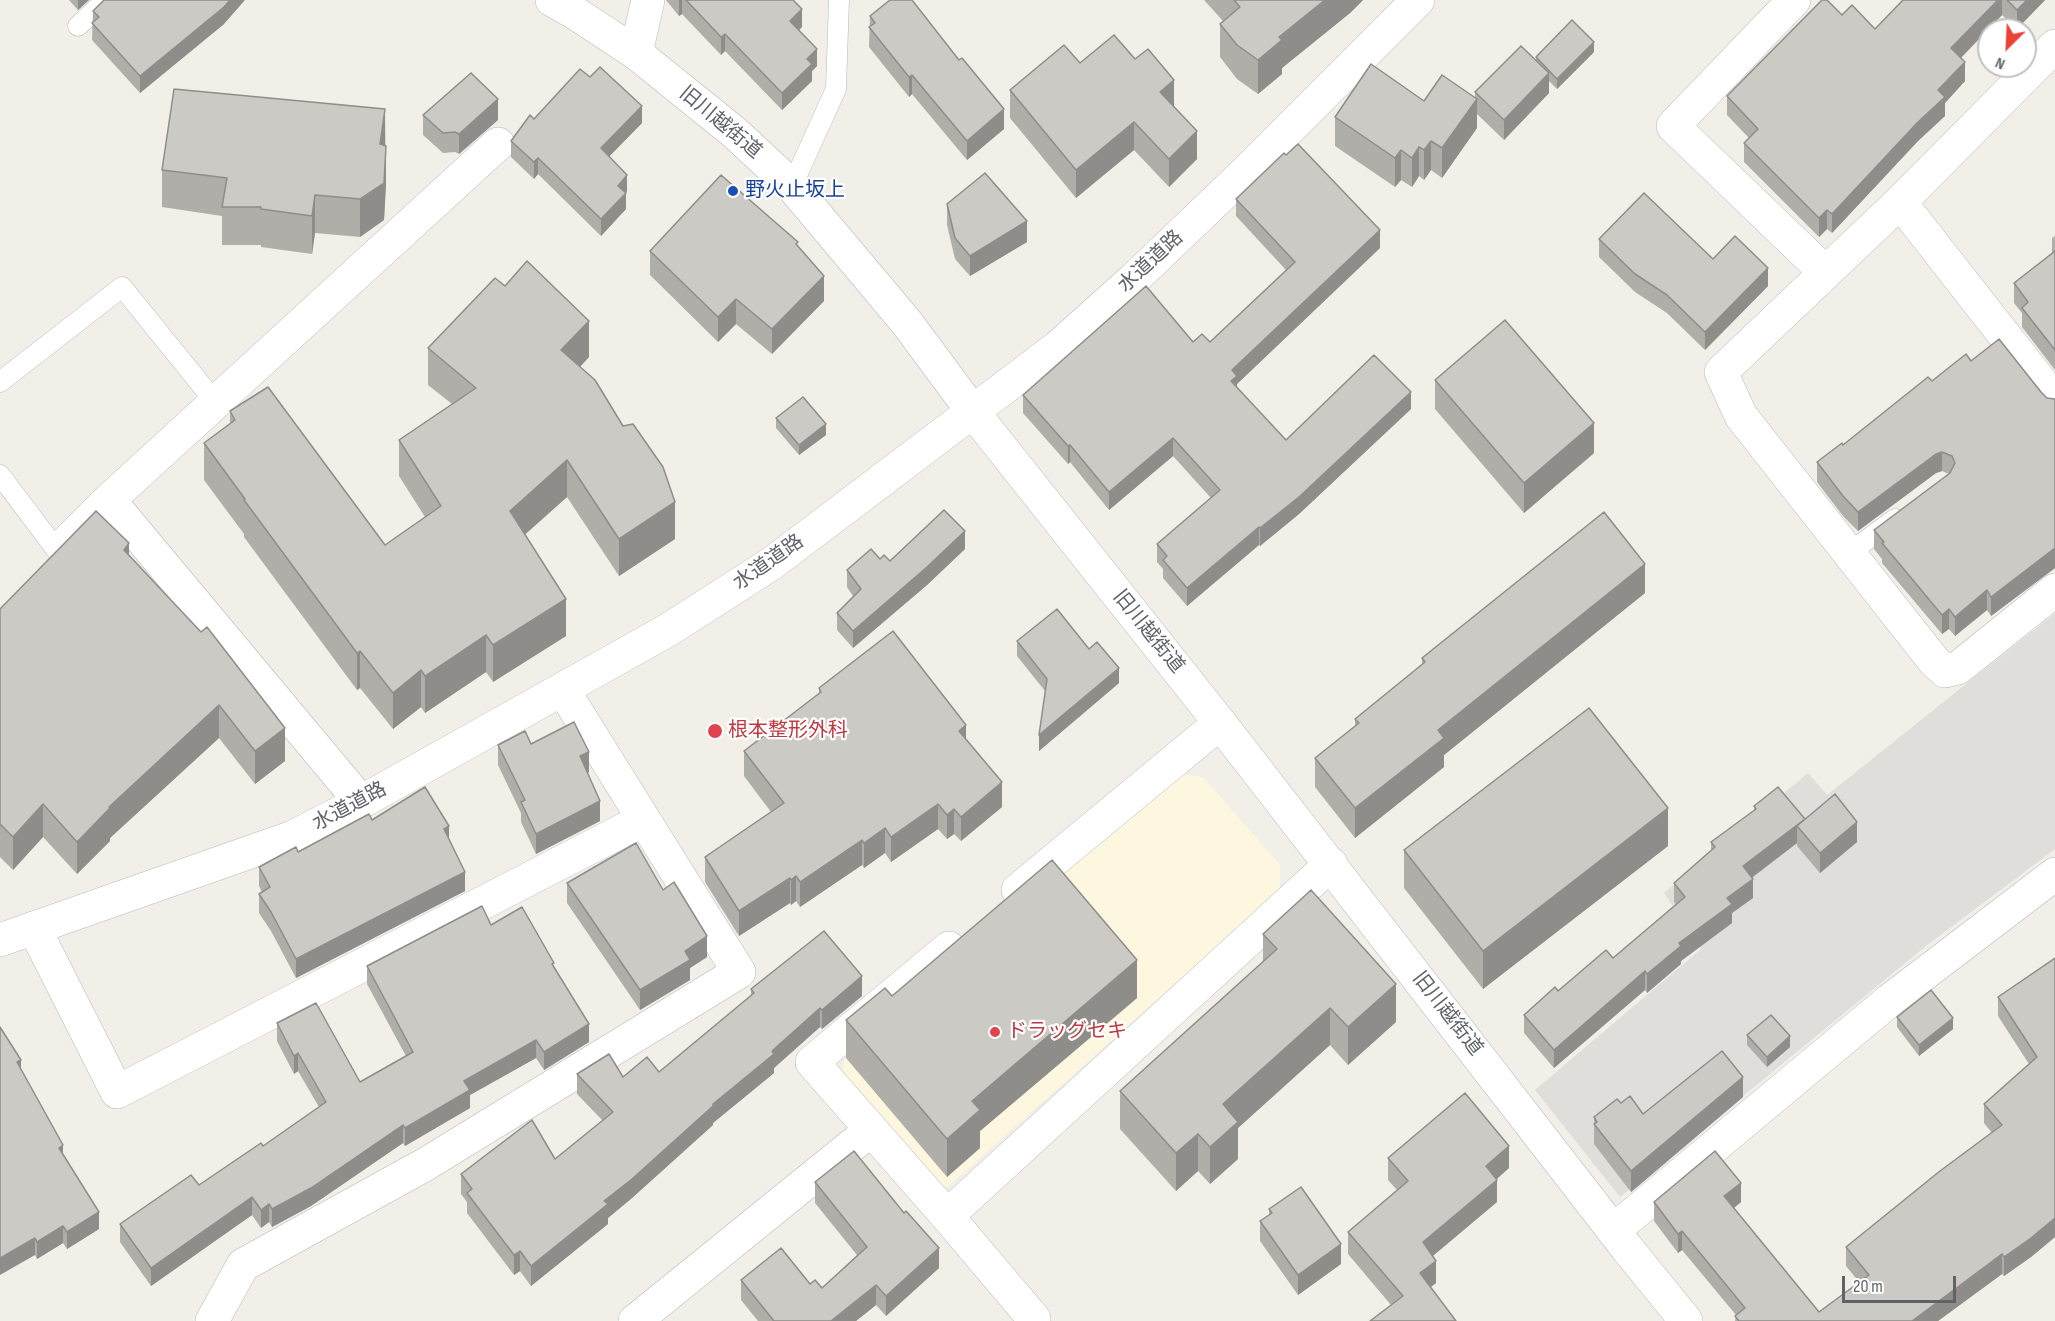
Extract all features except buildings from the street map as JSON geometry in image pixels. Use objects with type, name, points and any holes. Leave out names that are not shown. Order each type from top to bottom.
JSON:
[{"type":"street","name":"旧川越街道","points":[[552,0],[636,53],[735,133],[792,186],[907,323],[973,412],[1331,864],[1626,1247],[1686,1321]]},
{"type":"street","points":[[636,53],[648,0]]},
{"type":"street","name":"水道道路","points":[[0,940],[293,837],[563,690],[668,630],[771,564],[1058,347],[1135,278],[1247,171],[1418,0]]},
{"type":"street","points":[[1794,0],[1673,126],[1825,272]]},
{"type":"street","points":[[2055,46],[1900,202],[1720,372],[1741,416],[1934,661],[1945,671],[1958,668],[2055,590]]},
{"type":"street","points":[[48,562],[109,500],[498,144]]},
{"type":"street","points":[[1900,202],[2055,400]]},
{"type":"street","points":[[109,500],[361,802]]},
{"type":"street","points":[[212,1321],[243,1265],[426,1164],[739,972],[563,690]]},
{"type":"street","points":[[1032,1321],[1034,1319],[947,1216],[812,1062],[1220,723]]},
{"type":"street","points":[[34,928],[117,1092],[643,820]]},
{"type":"street","points":[[947,1216],[1331,864]]},
{"type":"street","points":[[1614,1230],[1890,1000],[2055,874]]},
{"type":"street","points":[[635,1321],[871,1130]]},
{"type":"lane","points":[[78,26],[106,0]]},
{"type":"lane","points":[[792,186],[836,88],[839,0]]},
{"type":"lane","points":[[0,382],[122,287],[216,402]]},
{"type":"lane","points":[[0,475],[48,562]]},
{"type":"lane","points":[[1849,553],[1905,511]]},
{"type":"shaded area","points":[[2055,613],[2055,849],[1926,946],[1620,1197],[1535,1090],[1701,949],[1664,893],[1808,773],[1827,795]]},
{"type":"shaded area","points":[[1180,774],[1203,777],[1280,865],[1280,890],[945,1189],[843,1077],[844,1059]]},
{"type":"place","name":"野火止坂上","points":[[733,191]]},
{"type":"place","name":"根本整形外科","points":[[715,731]]},
{"type":"place","name":"ドラッグセキ","points":[[995,1032]]}]
